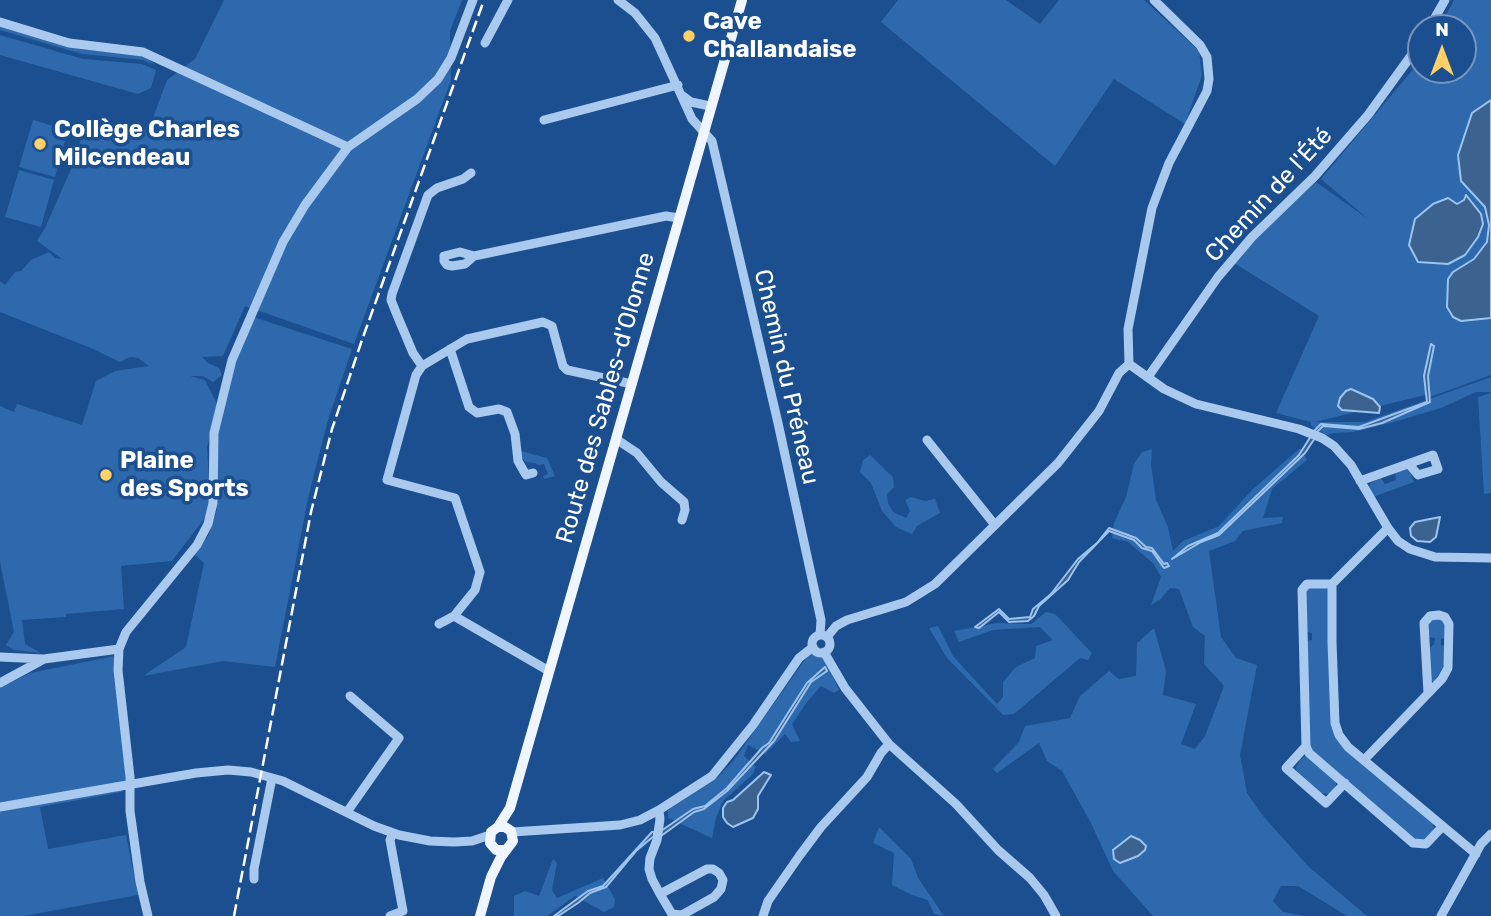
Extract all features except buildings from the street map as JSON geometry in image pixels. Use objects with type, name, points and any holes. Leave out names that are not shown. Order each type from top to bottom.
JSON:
[{"type":"main road","name":"Route des Sables-d'Olonne","points":[[491,877],[493,839],[510,808],[742,0]]},
{"type":"main road","name":"Route des Sables-d'Olonne","points":[[480,916],[491,877],[510,839],[510,808]]},
{"type":"main road","points":[[505,827],[510,839],[499,851],[493,839],[505,827]]},
{"type":"street","points":[[148,916],[140,883],[130,811],[119,649],[126,632],[197,545],[208,524],[213,503],[215,433],[232,360],[283,242],[305,205],[348,147],[408,106],[438,79],[451,58],[473,0]]},
{"type":"street","points":[[485,43],[508,0]]},
{"type":"street","name":"Chemin du Préneau","points":[[618,0],[635,13],[655,38],[692,119],[711,139],[778,423],[823,636]]},
{"type":"street","points":[[813,647],[813,639],[823,636],[847,620],[917,597],[935,584],[1058,463],[1079,439],[1099,411],[1119,373],[1129,364],[1128,329],[1152,208],[1169,163],[1207,91],[1209,79],[1207,57],[1200,45],[1154,0]]},
{"type":"street","points":[[0,22],[69,43],[143,51],[348,147]]},
{"type":"street","name":"Chemin de l'Été","points":[[1148,377],[1218,277],[1252,237],[1315,176],[1368,115],[1407,61]]},
{"type":"street","points":[[544,120],[678,85]]},
{"type":"street","points":[[683,96],[691,102],[710,106]]},
{"type":"street","points":[[422,366],[413,353],[391,300],[392,295],[428,195],[437,188],[463,179],[471,173]]},
{"type":"street","points":[[474,256],[666,216],[679,218]]},
{"type":"street","points":[[439,624],[454,616],[475,590],[480,572],[455,498],[387,480],[416,375],[422,366],[467,339],[542,322],[552,326],[563,366],[567,370],[632,384]]},
{"type":"street","points":[[450,349],[468,407],[477,413],[499,409],[507,412],[515,434],[518,461],[526,475],[533,472]]},
{"type":"street","points":[[1129,364],[1164,389],[1196,404],[1299,429],[1322,438],[1343,457],[1388,528],[1410,549],[1444,558],[1491,558]]},
{"type":"street","points":[[616,439],[637,453],[661,482],[684,502],[682,520]]},
{"type":"street","points":[[927,440],[995,525]]},
{"type":"street","points":[[1360,481],[1409,464]]},
{"type":"street","points":[[1388,528],[1332,584],[1307,584],[1302,590],[1306,746],[1310,753],[1413,843],[1426,844],[1442,827]]},
{"type":"street","points":[[1332,584],[1335,723],[1339,736],[1348,747],[1476,854]]},
{"type":"street","points":[[1364,760],[1442,679],[1448,668],[1449,624],[1445,617],[1439,615],[1430,615],[1424,623],[1428,693]]},
{"type":"street","points":[[454,616],[549,671]]},
{"type":"street","points":[[823,636],[830,645],[824,652]]},
{"type":"street","points":[[813,647],[824,652]]},
{"type":"street","points":[[510,839],[532,832],[630,823],[659,810],[712,776],[753,725],[799,658],[813,647]]},
{"type":"street","points":[[0,657],[44,659],[119,649]]},
{"type":"street","points":[[824,652],[845,688],[889,744],[956,804],[998,850],[1030,878],[1056,916]]},
{"type":"street","points":[[0,683],[44,659]]},
{"type":"street","points":[[347,812],[399,738],[350,696]]},
{"type":"street","points":[[763,916],[768,901],[800,855],[821,827],[867,777],[889,744]]},
{"type":"street","points":[[1306,746],[1286,768],[1326,803],[1345,783]]},
{"type":"street","points":[[0,807],[214,771],[251,772],[292,784],[393,833],[430,841],[493,839]]},
{"type":"street","points":[[254,879],[272,778]]},
{"type":"street","points":[[659,810],[657,840],[649,869],[660,894],[672,914],[681,915],[714,897],[721,889],[723,880],[713,869],[706,869],[660,894]]},
{"type":"street","points":[[390,916],[403,911],[390,840],[393,833]]},
{"type":"street","points":[[1441,916],[1476,854],[1491,834]]},
{"type":"shaded area","points":[[224,0],[462,0],[450,31],[451,80],[354,344],[245,306],[223,356],[202,357],[219,368],[222,375],[213,382],[203,376],[190,376],[205,380],[218,406],[207,447],[210,499],[207,515],[172,561],[121,566],[124,609],[22,620],[25,644],[41,653],[14,650],[6,645],[14,632],[0,562],[0,406],[14,412],[17,404],[82,425],[96,381],[115,371],[149,366],[138,358],[130,357],[120,362],[0,312],[0,281],[5,285],[15,272],[21,271],[31,260],[49,252],[55,258],[62,259],[37,241],[72,167],[88,116],[136,130],[144,129],[151,123],[167,80],[195,59]]},
{"type":"shaded area","points":[[898,0],[1006,0],[1040,24],[1059,0],[1144,0],[1199,51],[1202,75],[1185,124],[1114,79],[1055,166],[881,22]]},
{"type":"shaded area","points":[[1454,0],[1491,0],[1491,375],[1430,397],[1428,389],[1429,394],[1315,422],[1365,422],[1491,377],[1491,392],[1476,392],[1441,408],[1394,422],[1327,435],[1311,426],[1311,422],[1276,413],[1319,316],[1231,261],[1316,182],[1368,219],[1321,179],[1407,77],[1407,84],[1477,84],[1477,14],[1446,14]]},
{"type":"shaded area","points":[[0,26],[80,49],[145,56],[155,65],[143,60],[82,54],[0,30]]},
{"type":"shaded area","points":[[0,35],[83,59],[142,64],[156,70],[151,88],[138,94],[0,55]]},
{"type":"shaded area","points":[[1491,100],[1491,318],[1461,321],[1453,317],[1447,307],[1448,279],[1453,272],[1474,259],[1487,242],[1489,225],[1485,207],[1461,181],[1458,155],[1472,113]]},
{"type":"shaded area","points":[[33,120],[68,130],[55,177],[19,167]]},
{"type":"shaded area","points":[[19,170],[54,180],[41,227],[5,217]]},
{"type":"shaded area","points":[[1466,195],[1481,214],[1483,224],[1478,237],[1465,255],[1448,264],[1418,262],[1409,245],[1415,219],[1433,204],[1448,198],[1457,204],[1464,200]]},
{"type":"shaded area","name":"Plaine des Sports","points":[[253,317],[352,349],[328,420],[309,494],[275,667],[223,661],[143,676],[186,647],[204,563],[195,555],[208,536],[217,510],[218,432],[231,373]]},
{"type":"shaded area","points":[[1431,344],[1434,346],[1428,376],[1430,402],[1382,423],[1359,429],[1323,426],[1316,433],[1313,432],[1321,424],[1359,427],[1427,402],[1424,376]]},
{"type":"shaded area","points":[[1351,389],[1373,399],[1380,407],[1379,413],[1342,410],[1338,406],[1340,398]]},
{"type":"shaded area","points":[[1491,393],[1491,493],[1484,494],[1478,397]]},
{"type":"shaded area","points":[[1311,436],[1315,438],[1305,453],[1219,535],[1172,559],[1188,546],[1218,533],[1299,455]]},
{"type":"shaded area","points":[[1300,448],[1307,460],[1272,489],[1263,518],[1283,517],[1282,523],[1243,531],[1235,541],[1209,551],[1221,637],[1236,658],[1257,665],[1240,755],[1247,793],[1263,816],[1309,867],[1367,916],[1347,916],[1298,886],[1281,886],[1273,901],[1283,912],[1304,916],[1153,916],[1113,871],[1091,823],[1062,771],[1047,761],[1039,743],[997,773],[993,769],[1019,742],[1025,726],[1070,718],[1080,696],[1109,671],[1119,679],[1136,676],[1137,643],[1154,628],[1166,671],[1163,695],[1196,704],[1181,744],[1195,749],[1205,736],[1224,686],[1204,664],[1205,636],[1193,627],[1179,589],[1170,588],[1161,599],[1151,605],[1161,577],[1153,563],[1128,542],[1112,538],[1114,523],[1126,497],[1134,464],[1142,452],[1152,449],[1151,464],[1156,500],[1168,527],[1173,551],[1183,541],[1219,526],[1252,490]]},
{"type":"shaded area","points":[[521,451],[547,458],[555,476],[544,479],[543,476],[548,474],[544,464],[526,462],[521,458]]},
{"type":"shaded area","points":[[870,455],[893,477],[894,487],[887,494],[893,512],[906,518],[910,511],[905,500],[911,497],[925,501],[935,499],[940,513],[917,526],[912,534],[896,527],[882,511],[871,483],[860,472],[863,460]]},
{"type":"shaded area","points":[[1407,469],[1414,482],[1373,497],[1368,488],[1371,483],[1381,478],[1385,484],[1396,480],[1395,472]]},
{"type":"shaded area","points":[[1440,517],[1436,537],[1430,542],[1417,541],[1411,536],[1410,528],[1415,522]]},
{"type":"shaded area","points":[[1109,528],[1136,538],[1146,547],[1152,548],[1164,564],[1169,566],[1164,568],[1152,551],[1142,548],[1134,540],[1109,531],[1079,562],[1068,580],[1039,606],[1028,621],[1009,622],[999,612],[979,628],[975,627],[999,609],[1009,619],[1030,617],[1033,609],[1051,594],[1078,559],[1097,543]]},
{"type":"shaded area","points":[[1310,586],[1323,586],[1328,589],[1335,734],[1432,822],[1434,829],[1423,841],[1413,838],[1310,748],[1305,641],[1312,640],[1312,633],[1307,632],[1305,591]]},
{"type":"shaded area","points":[[1046,612],[1055,614],[1092,653],[1088,660],[1080,658],[1014,714],[1003,715],[947,658],[929,628],[938,626],[953,656],[997,704],[1003,697],[1003,682],[1016,667],[1035,658],[1036,646],[1053,640],[1040,627],[993,630],[959,642],[954,631],[997,623],[1031,624]]},
{"type":"shaded area","points":[[1440,618],[1447,624],[1447,638],[1441,639],[1441,645],[1446,646],[1446,662],[1434,682],[1429,681],[1429,649],[1435,638],[1428,637],[1428,625],[1431,620]]},
{"type":"shaded area","points":[[819,646],[839,690],[834,693],[821,686],[807,702],[792,724],[800,741],[791,742],[785,734],[765,754],[748,745],[744,756],[756,767],[752,775],[723,801],[712,838],[668,818],[668,810],[717,778],[733,761],[814,647]]},
{"type":"shaded area","points":[[115,656],[126,778],[122,792],[40,807],[48,849],[126,835],[138,895],[24,916],[0,916],[0,688],[30,673]]},
{"type":"shaded area","points":[[825,667],[827,671],[811,682],[774,741],[727,791],[704,809],[694,812],[661,836],[661,831],[693,809],[705,806],[727,788],[769,743],[807,683]]},
{"type":"shaded area","points":[[1305,756],[1337,781],[1334,791],[1329,794],[1321,793],[1297,771],[1300,760]]},
{"type":"shaded area","points":[[764,772],[771,775],[758,796],[758,809],[753,818],[733,827],[723,817],[723,808]]},
{"type":"shaded area","points":[[879,827],[911,859],[918,878],[944,916],[934,914],[928,900],[892,885],[894,853],[873,843]]},
{"type":"shaded area","points":[[652,832],[654,836],[636,851],[606,887],[590,893],[558,916],[554,916],[588,891],[603,886]]},
{"type":"shaded area","points":[[1131,836],[1146,846],[1145,850],[1120,863],[1114,859],[1113,850]]},
{"type":"shaded area","points":[[553,859],[557,863],[552,890],[557,898],[603,878],[615,899],[614,907],[604,912],[575,896],[547,916],[514,916],[514,896],[525,891],[539,896]]},
{"type":"railway","points":[[234,916],[311,512],[332,429],[484,0]]},
{"type":"place","name":"Cave Challandaise","points":[[689,36]]},
{"type":"place","name":"Collège Charles Milcendeau","points":[[40,144]]},
{"type":"place","name":"Plaine des Sports","points":[[106,475]]}]
